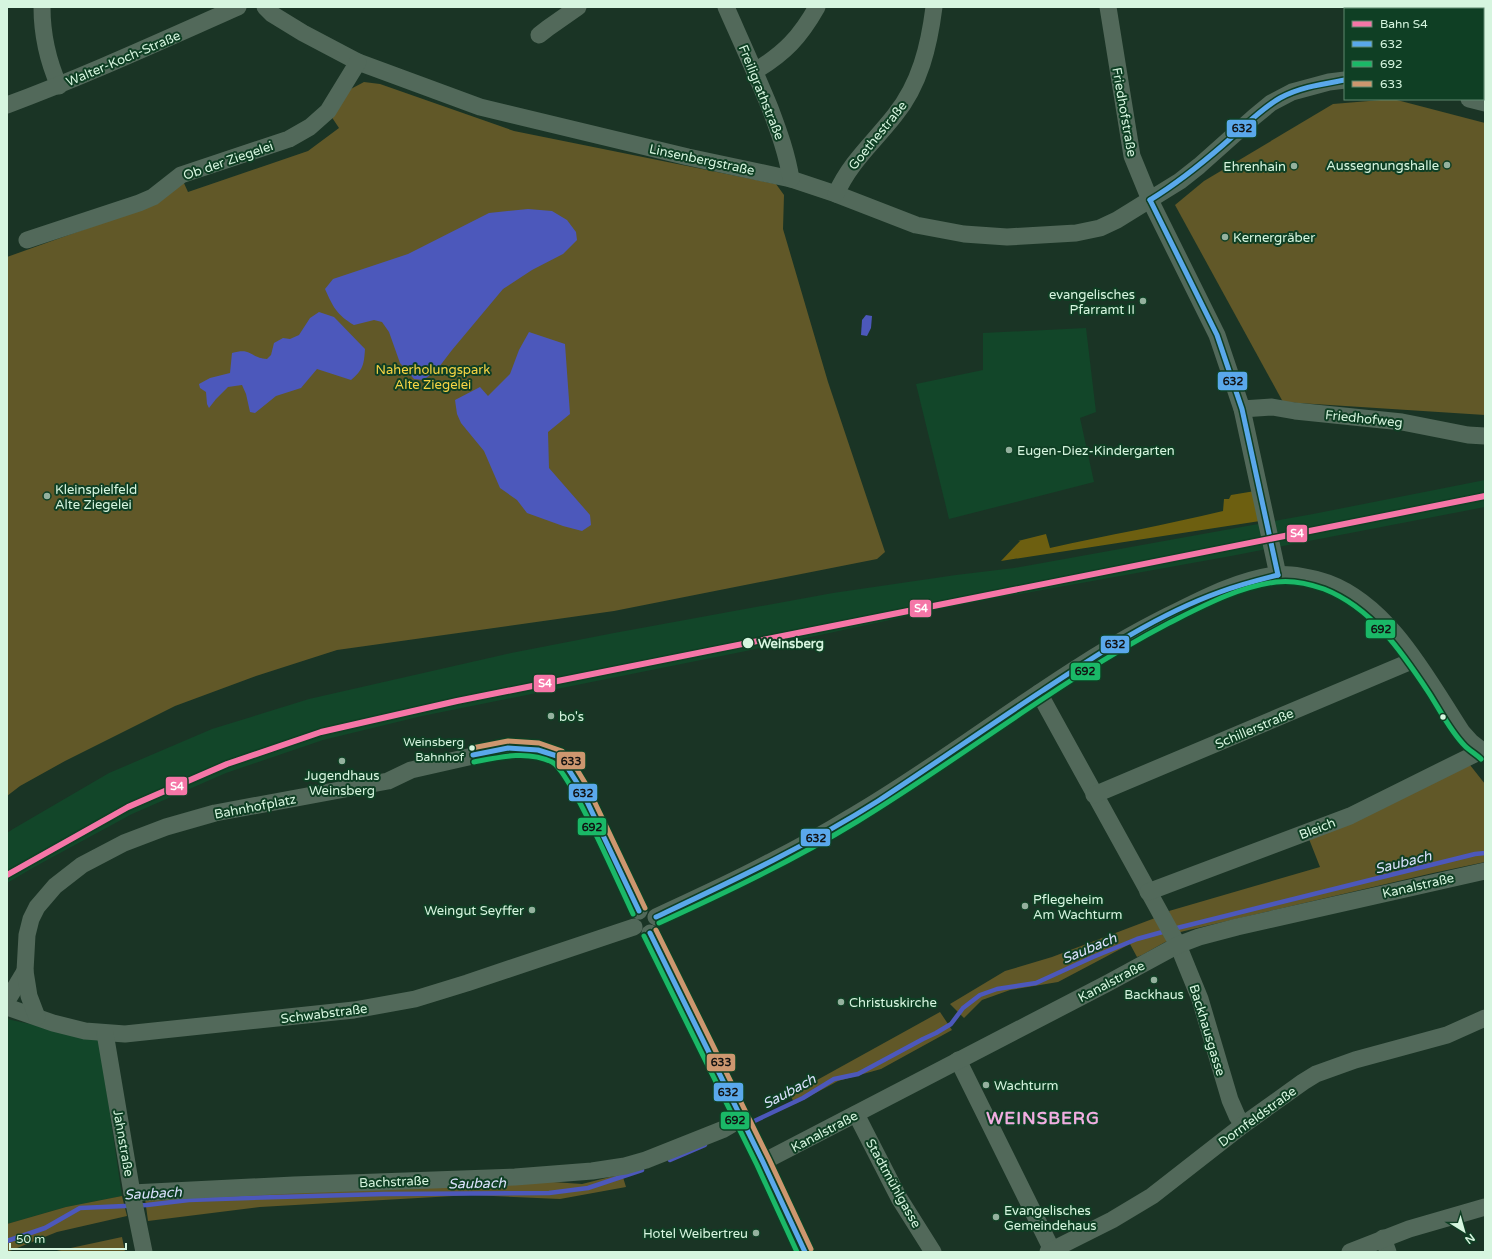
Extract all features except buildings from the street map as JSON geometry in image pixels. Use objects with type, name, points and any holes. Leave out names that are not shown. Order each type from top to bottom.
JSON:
[{"type":"street","points":[[42,7],[44,37],[48,59],[59,86]]},
{"type":"street","name":"Walter-Koch-Straße","points":[[7,105],[59,86],[238,7]]},
{"type":"street","name":"Linsenbergstraße","points":[[265,7],[272,14],[303,33],[358,62],[480,107],[688,157],[791,179],[836,194],[916,225],[964,234],[1007,237],[1076,233],[1100,228],[1117,220],[1180,181],[1271,103],[1292,92],[1329,82],[1344,80]]},
{"type":"street","points":[[539,35],[578,7]]},
{"type":"street","name":"Freiligrathstraße","points":[[726,7],[755,71],[781,138],[788,161],[791,179]]},
{"type":"street","points":[[755,71],[774,60],[791,44],[808,23],[817,7]]},
{"type":"street","name":"Goethestraße","points":[[836,194],[843,178],[854,162],[895,115],[911,91],[923,64],[931,32],[934,7]]},
{"type":"street","name":"Friedhofstraße","points":[[1108,7],[1132,156],[1150,200],[1217,335],[1242,409],[1278,575]]},
{"type":"street","name":"Ob der Ziegelei","points":[[27,240],[139,203],[153,197],[181,175],[289,139],[310,127],[328,111],[358,62]]},
{"type":"street","points":[[1473,100],[1485,103]]},
{"type":"street","name":"Friedhofweg","points":[[1242,409],[1272,407],[1295,411],[1402,422],[1468,435],[1485,436]]},
{"type":"street","points":[[656,917],[770,863],[853,816],[1099,654],[1166,617],[1225,589],[1257,579],[1278,575],[1307,578],[1327,583],[1353,595],[1372,609],[1385,622],[1414,660],[1462,732],[1482,751]]},
{"type":"street","name":"Schillerstraße","points":[[1094,795],[1414,660]]},
{"type":"street","points":[[1039,693],[1175,940]]},
{"type":"street","name":"Bahnhofplatz","points":[[37,1017],[29,996],[25,971],[27,935],[31,919],[37,907],[55,886],[82,865],[124,843],[166,827],[215,813],[388,781],[411,770],[480,753],[508,748],[538,750],[557,756],[567,767],[582,789],[640,910]]},
{"type":"street","name":"Bleich","points":[[1148,892],[1350,816],[1482,751]]},
{"type":"street","name":"Kanalstraße","points":[[763,1162],[1108,982],[1175,940],[1199,937],[1485,871]]},
{"type":"street","points":[[646,909],[652,912],[656,917],[658,923],[655,929],[650,933],[644,934],[638,932],[632,921],[640,910],[646,909]]},
{"type":"street","name":"Schwabstraße","points":[[7,1007],[53,1023],[85,1031],[105,1034],[125,1034],[305,1016],[391,1004],[467,983],[634,927]]},
{"type":"street","points":[[650,933],[763,1162],[805,1252]]},
{"type":"street","name":"Backhausgasse","points":[[1175,940],[1200,999],[1230,1100],[1243,1125]]},
{"type":"street","name":"Bahnhofplatz","points":[[7,1001],[25,971]]},
{"type":"street","name":"Dornfeldstraße","points":[[1050,1251],[1112,1220],[1152,1196],[1243,1125],[1316,1074],[1355,1060],[1447,1035],[1485,1018]]},
{"type":"street","name":"Jahnstraße","points":[[105,1034],[144,1252]]},
{"type":"street","points":[[958,1060],[1050,1251]]},
{"type":"street","name":"Stadtmühlgasse","points":[[856,1114],[899,1198],[933,1252]]},
{"type":"street","name":"Bachstraße","points":[[134,1202],[287,1185],[515,1177],[574,1173],[625,1166],[646,1160],[742,1121]]},
{"type":"street","points":[[1350,1252],[1386,1245],[1409,1228],[1485,1207]]},
{"type":"shaded area","points":[[1485,7],[1485,99],[1484,8],[1380,8]]},
{"type":"shaded area","points":[[528,209],[552,211],[567,220],[576,232],[577,240],[563,254],[532,270],[503,289],[436,371],[423,380],[414,379],[400,363],[389,332],[382,322],[374,320],[354,325],[339,314],[325,289],[333,279],[408,254],[489,213]]},
{"type":"shaded area","points":[[319,312],[334,317],[365,349],[362,367],[351,380],[317,369],[301,388],[276,396],[255,413],[250,412],[246,394],[242,385],[228,387],[209,408],[207,404],[206,392],[200,388],[199,384],[210,378],[230,373],[232,353],[244,351],[257,357],[267,359],[271,355],[274,343],[283,338],[290,339],[299,335],[310,318]]},
{"type":"shaded area","points":[[866,315],[872,316],[871,328],[867,336],[861,335],[862,320]]},
{"type":"shaded area","name":"Eugen-Diez-Kindergarten","points":[[1086,328],[1096,412],[1080,418],[1094,482],[949,519],[916,384],[983,370],[983,333]]},
{"type":"shaded area","points":[[529,332],[565,344],[570,414],[548,432],[549,468],[590,515],[591,525],[582,531],[527,513],[517,500],[500,488],[484,451],[461,423],[457,414],[455,400],[480,387],[488,396],[510,374],[519,350]]},
{"type":"shaded area","points":[[1485,480],[1485,507],[1231,556],[964,604],[746,651],[422,716],[323,740],[226,773],[132,814],[7,883],[7,833],[13,829],[109,773],[212,729],[309,699],[511,653],[614,633],[833,593],[1014,568],[1313,514]]},
{"type":"shaded area","points":[[1255,491],[1260,521],[1001,561],[1020,541],[1018,541],[1046,534],[1050,548],[1180,521],[1223,511],[1224,499],[1229,499],[1231,495]]},
{"type":"shaded area","points":[[7,1019],[99,1039],[122,1196],[66,1207],[7,1224]]},
{"type":"green space","name":"Naherholungspark Alte Ziegelei","points":[[364,82],[380,84],[514,131],[776,184],[784,195],[783,229],[828,382],[885,552],[877,559],[614,611],[337,650],[256,676],[175,706],[65,761],[20,786],[7,796],[7,257],[102,223],[183,181],[188,192],[308,151],[339,128],[331,116],[347,91]]},
{"type":"green space","points":[[1397,100],[1485,123],[1485,415],[1283,402],[1175,205],[1204,181],[1333,104]]},
{"type":"green space","points":[[1470,765],[1485,784],[1485,862],[1176,933],[1169,911],[1320,867],[1309,839]]},
{"type":"green space","points":[[1155,918],[1167,941],[1142,955],[1137,957],[1130,944],[1058,982],[1010,990],[982,1000],[964,1018],[950,1004],[1005,971],[1052,957]]},
{"type":"green space","points":[[940,1012],[952,1030],[881,1069],[838,1081],[795,1104],[790,1095]]},
{"type":"green space","points":[[622,1174],[626,1187],[560,1199],[471,1195],[260,1207],[148,1221],[145,1199],[538,1181],[582,1184]]},
{"type":"green space","points":[[122,1196],[127,1216],[57,1232],[7,1252],[7,1224],[66,1207]]},
{"type":"green space","points":[[122,1237],[125,1252],[52,1252]]},
{"type":"waterway","name":"Saubach","points":[[1173,929],[1475,854],[1485,853]]},
{"type":"waterway","name":"Saubach","points":[[748,1124],[803,1098],[834,1079],[858,1074],[936,1033],[951,1024],[963,1008],[980,995],[997,989],[1036,983],[1137,939],[1166,931]]},
{"type":"waterway","name":"Saubach","points":[[670,1160],[705,1145]]},
{"type":"waterway","name":"Saubach","points":[[7,1241],[45,1228],[80,1208],[147,1205],[189,1200],[279,1197],[384,1194],[549,1193],[588,1188],[642,1170]]},
{"type":"rail line","name":"S4","points":[[7,875],[128,807],[227,764],[321,732],[457,701],[1485,496]]},
{"type":"transit line","name":"632","points":[[1150,200],[1197,167],[1258,114],[1280,98],[1304,89],[1344,80]]},
{"type":"transit line","name":"632","points":[[1150,200],[1217,335],[1242,409],[1278,575]]},
{"type":"transit line","name":"632","points":[[656,917],[797,848],[878,801],[1084,663],[1128,636],[1196,601],[1220,592],[1278,575]]},
{"type":"transit line","name":"692","points":[[659,923],[760,875],[858,821],[936,771],[1050,694],[1129,645],[1208,604],[1234,593],[1262,584],[1288,582],[1300,583],[1324,589],[1341,597],[1371,619],[1397,647],[1408,662],[1455,734],[1465,746],[1481,759]]},
{"type":"transit line","name":"633","points":[[472,748],[508,741],[539,743],[562,751],[573,763],[587,786],[645,908]]},
{"type":"transit line","name":"632","points":[[473,755],[508,748],[538,750],[557,756],[567,767],[581,789],[639,911]]},
{"type":"transit line","name":"692","points":[[474,762],[523,755],[543,758],[552,762],[560,770],[571,786],[607,857],[633,914]]},
{"type":"transit line","name":"633","points":[[656,930],[769,1159],[811,1249]]},
{"type":"transit line","name":"632","points":[[650,933],[763,1162],[805,1252]]},
{"type":"transit line","name":"692","points":[[644,936],[757,1165],[797,1252]]},
{"type":"place","name":"Aussegnungshalle","points":[[1447,165]]},
{"type":"place","name":"Ehrenhain","points":[[1294,166]]},
{"type":"place","name":"Kernergräber","points":[[1225,237]]},
{"type":"place","name":"evangelisches Pfarramt II","points":[[1143,301]]},
{"type":"place","name":"Eugen-Diez-Kindergarten","points":[[1009,450]]},
{"type":"place","name":"Kleinspielfeld Alte Ziegelei","points":[[47,496]]},
{"type":"place","name":"Weinsberg","points":[[748,643]]},
{"type":"place","name":"bo's","points":[[551,716]]},
{"type":"place","name":"Weinsberg Bahnhof","points":[[472,748]]},
{"type":"place","name":"Jugendhaus Weinsberg","points":[[342,761]]},
{"type":"place","name":"Pflegeheim Am Wachturm","points":[[1025,906]]},
{"type":"place","name":"Weingut Seyffer","points":[[532,910]]},
{"type":"place","name":"Backhaus","points":[[1154,980]]},
{"type":"place","name":"Christuskirche","points":[[841,1002]]},
{"type":"place","name":"Wachturm","points":[[986,1085]]},
{"type":"place","name":"Evangelisches Gemeindehaus","points":[[996,1217]]},
{"type":"place","name":"Hotel Weibertreu","points":[[756,1233]]},
{"type":"district","name":"WEINSBERG","points":[[1043,1118]]}]
